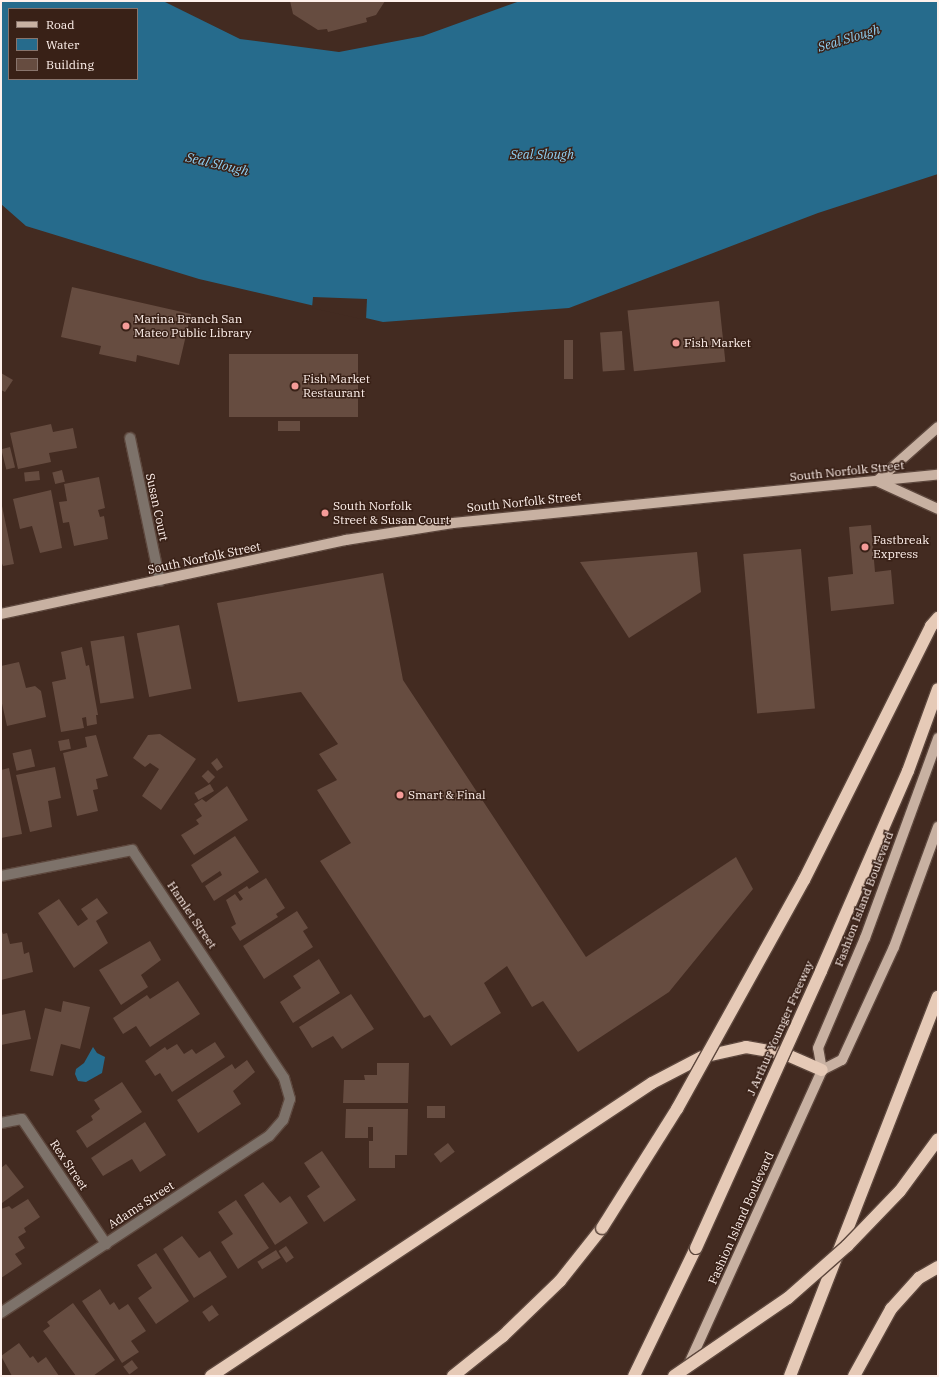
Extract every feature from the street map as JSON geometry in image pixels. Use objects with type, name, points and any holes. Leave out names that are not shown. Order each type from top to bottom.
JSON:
[{"type":"highway","points":[[453,1376],[502,1336],[560,1281],[602,1228],[677,1109],[804,880],[932,626],[938,618]]},
{"type":"highway","name":"J Arthur Younger Freeway","points":[[640,1376],[840,928],[908,771],[938,689]]},
{"type":"highway","points":[[790,1376],[938,997]]},
{"type":"highway","points":[[211,1376],[652,1083],[702,1057],[746,1047],[785,1054],[822,1070]]},
{"type":"highway","points":[[674,1376],[788,1298],[847,1246],[900,1191],[938,1139]]},
{"type":"highway","points":[[634,1376],[696,1248]]},
{"type":"highway","points":[[854,1376],[891,1309],[919,1278],[938,1266]]},
{"type":"main road","points":[[938,427],[877,481],[938,509]]},
{"type":"main road","name":"South Norfolk Street","points":[[1,614],[346,540],[454,523],[938,475]]},
{"type":"main road","name":"Fashion Island Boulevard","points":[[684,1376],[822,1070],[818,1048],[864,938],[938,738]]},
{"type":"main road","points":[[822,1070],[842,1060],[894,947],[938,827]]},
{"type":"street","name":"Susan Court","points":[[130,438],[160,581]]},
{"type":"street","name":"Hamlet Street","points":[[1,876],[132,850],[284,1078],[290,1100],[288,1111]]},
{"type":"street","name":"Adams Street","points":[[1,1313],[269,1136],[277,1128],[288,1111]]},
{"type":"street","name":"Rex Street","points":[[1,1123],[22,1119],[106,1244]]},
{"type":"water","name":"Seal Slough","points":[[1,1],[163,1],[240,39],[339,52],[423,36],[520,1],[938,1],[938,174],[818,213],[569,308],[383,322],[199,279],[26,226],[1,204]]},
{"type":"water","points":[[93,1047],[97,1053],[105,1057],[102,1073],[86,1082],[78,1081],[75,1074],[76,1069],[84,1063]]},
{"type":"pier","points":[[313,297],[367,299],[366,320],[312,308]]},
{"type":"building","points":[[290,1],[385,1],[376,15],[366,18],[367,22],[328,32],[327,29],[318,30],[293,14]]},
{"type":"building","points":[[72,287],[191,314],[179,365],[137,355],[136,362],[99,354],[101,346],[61,337]]},
{"type":"building","points":[[719,301],[725,362],[634,371],[628,311]]},
{"type":"building","points":[[622,331],[625,370],[603,371],[600,333]]},
{"type":"building","points":[[564,340],[573,340],[573,379],[564,379]]},
{"type":"building","points":[[229,354],[358,354],[358,417],[229,417]]},
{"type":"building","points":[[1,373],[13,380],[5,392],[1,390]]},
{"type":"building","points":[[278,421],[300,421],[300,431],[278,431]]},
{"type":"building","points":[[51,424],[53,432],[73,428],[77,448],[49,453],[51,462],[18,469],[10,433]]},
{"type":"building","points":[[10,447],[15,467],[6,470],[1,449]]},
{"type":"building","points":[[62,470],[65,482],[55,484],[52,472]]},
{"type":"building","points":[[39,471],[40,480],[25,482],[24,473]]},
{"type":"building","points":[[99,477],[105,508],[98,510],[100,517],[104,516],[108,539],[74,546],[69,522],[63,523],[59,502],[67,501],[64,484]]},
{"type":"building","points":[[51,490],[62,548],[40,553],[32,526],[20,529],[13,499]]},
{"type":"building","points":[[2,506],[14,564],[3,566],[1,561]]},
{"type":"building","points":[[871,525],[875,572],[891,570],[894,604],[831,611],[828,577],[853,574],[849,527]]},
{"type":"building","points":[[801,549],[815,708],[757,713],[743,554]]},
{"type":"building","points":[[697,552],[701,592],[629,638],[580,562]]},
{"type":"building","points":[[383,573],[403,680],[586,957],[736,857],[753,889],[669,992],[578,1052],[543,1001],[532,1007],[507,966],[484,983],[501,1013],[451,1046],[430,1015],[424,1018],[320,861],[351,843],[317,790],[337,780],[319,754],[338,744],[301,692],[238,702],[217,603]]},
{"type":"building","points":[[179,625],[191,689],[149,697],[137,633]]},
{"type":"building","points":[[124,636],[134,698],[100,704],[90,641]]},
{"type":"building","points":[[82,647],[86,666],[89,665],[98,715],[96,715],[97,724],[87,726],[86,717],[82,718],[84,728],[61,732],[52,682],[66,679],[61,652]]},
{"type":"building","points":[[19,662],[26,688],[35,686],[41,691],[46,717],[7,726],[1,699],[1,666]]},
{"type":"building","points":[[160,734],[196,759],[161,810],[142,796],[159,769],[150,763],[145,767],[133,758],[148,735]]},
{"type":"building","points":[[96,735],[108,776],[96,779],[98,789],[93,790],[98,811],[77,816],[63,753],[87,747],[85,737]]},
{"type":"building","points":[[69,739],[71,749],[60,751],[58,741]]},
{"type":"building","points":[[31,749],[35,767],[17,771],[12,753]]},
{"type":"building","points":[[217,758],[223,767],[217,771],[211,763]]},
{"type":"building","points":[[55,767],[61,798],[48,801],[52,827],[30,832],[16,775]]},
{"type":"building","points":[[9,768],[22,834],[1,838],[1,770]]},
{"type":"building","points":[[208,770],[215,777],[209,783],[202,776]]},
{"type":"building","points":[[210,784],[214,791],[198,800],[194,793]]},
{"type":"building","points":[[227,786],[248,820],[194,855],[181,835],[199,824],[196,820],[202,816],[194,804],[202,799],[206,802]]},
{"type":"building","points":[[235,836],[259,872],[214,901],[205,886],[222,875],[220,871],[202,883],[191,865]]},
{"type":"building","points":[[266,878],[285,908],[276,914],[278,917],[240,941],[231,927],[236,924],[226,900],[235,894],[240,901],[243,899],[238,892],[247,886],[249,889]]},
{"type":"building","points":[[97,898],[108,913],[96,921],[108,943],[74,968],[38,913],[59,899],[78,926],[88,919],[81,909]]},
{"type":"building","points":[[297,911],[308,928],[303,931],[313,947],[264,979],[243,946]]},
{"type":"building","points":[[1,929],[3,934],[7,933],[10,944],[22,942],[24,954],[29,952],[33,972],[1,980]]},
{"type":"building","points":[[150,941],[161,960],[141,975],[148,987],[121,1005],[99,970]]},
{"type":"building","points":[[319,959],[340,993],[293,1023],[280,1002],[301,988],[293,976]]},
{"type":"building","points":[[178,981],[200,1014],[150,1047],[136,1026],[123,1034],[113,1018],[147,995],[150,999]]},
{"type":"building","points":[[351,994],[374,1029],[342,1049],[333,1036],[312,1048],[299,1027]]},
{"type":"building","points":[[63,1001],[90,1007],[80,1049],[61,1044],[53,1076],[30,1071],[45,1008],[61,1012]]},
{"type":"building","points":[[25,1010],[31,1039],[1,1045],[1,1015]]},
{"type":"building","points":[[215,1042],[225,1057],[172,1092],[160,1073],[155,1076],[145,1061],[165,1047],[167,1050],[177,1044],[184,1054],[192,1049],[196,1054]]},
{"type":"building","points":[[247,1060],[255,1072],[233,1091],[241,1104],[198,1133],[177,1100],[232,1064],[235,1069]]},
{"type":"building","points":[[377,1063],[409,1063],[408,1103],[343,1103],[344,1080],[365,1080],[364,1075],[377,1075]]},
{"type":"building","points":[[122,1082],[142,1112],[87,1148],[76,1131],[93,1120],[91,1116],[100,1109],[94,1100]]},
{"type":"building","points":[[427,1106],[445,1106],[445,1118],[427,1118]]},
{"type":"building","points":[[346,1109],[408,1109],[407,1155],[395,1155],[395,1168],[369,1168],[369,1141],[373,1141],[373,1127],[368,1127],[368,1138],[345,1138]]},
{"type":"building","points":[[145,1122],[166,1155],[140,1172],[132,1159],[103,1176],[91,1158]]},
{"type":"building","points":[[448,1143],[455,1152],[441,1163],[434,1154]]},
{"type":"building","points":[[322,1151],[356,1200],[324,1222],[307,1196],[320,1187],[304,1163]]},
{"type":"building","points":[[6,1164],[24,1187],[2,1203],[1,1168]]},
{"type":"building","points":[[263,1182],[280,1203],[290,1196],[308,1223],[275,1245],[244,1195]]},
{"type":"building","points":[[28,1199],[40,1217],[24,1228],[26,1232],[18,1237],[25,1248],[15,1254],[22,1264],[1,1278],[1,1209],[9,1206],[12,1209]]},
{"type":"building","points":[[236,1200],[269,1248],[238,1269],[221,1242],[233,1234],[218,1212]]},
{"type":"building","points":[[182,1236],[199,1258],[210,1251],[227,1277],[194,1298],[163,1249]]},
{"type":"building","points":[[286,1246],[294,1258],[286,1263],[279,1251]]},
{"type":"building","points":[[276,1250],[281,1258],[262,1269],[257,1262]]},
{"type":"building","points":[[156,1253],[189,1301],[156,1324],[138,1298],[152,1288],[137,1265]]},
{"type":"building","points":[[100,1289],[110,1305],[114,1302],[119,1310],[128,1304],[146,1331],[131,1341],[139,1352],[122,1363],[82,1301]]},
{"type":"building","points":[[73,1303],[115,1360],[93,1376],[76,1376],[43,1331],[50,1326],[47,1322]]},
{"type":"building","points":[[212,1305],[219,1315],[209,1322],[202,1312]]},
{"type":"building","points":[[19,1343],[30,1358],[33,1356],[38,1363],[46,1357],[59,1376],[12,1376],[1,1356]]},
{"type":"building","points":[[132,1360],[138,1368],[129,1375],[123,1367]]},
{"type":"place","name":"Marina Branch San Mateo Public Library","points":[[126,326]]},
{"type":"place","name":"Fish Market","points":[[676,343]]},
{"type":"place","name":"Fish Market Restaurant","points":[[295,386]]},
{"type":"place","name":"South Norfolk Street & Susan Court","points":[[325,513]]},
{"type":"place","name":"Fastbreak Express","points":[[865,547]]},
{"type":"place","name":"Smart & Final","points":[[400,795]]}]
